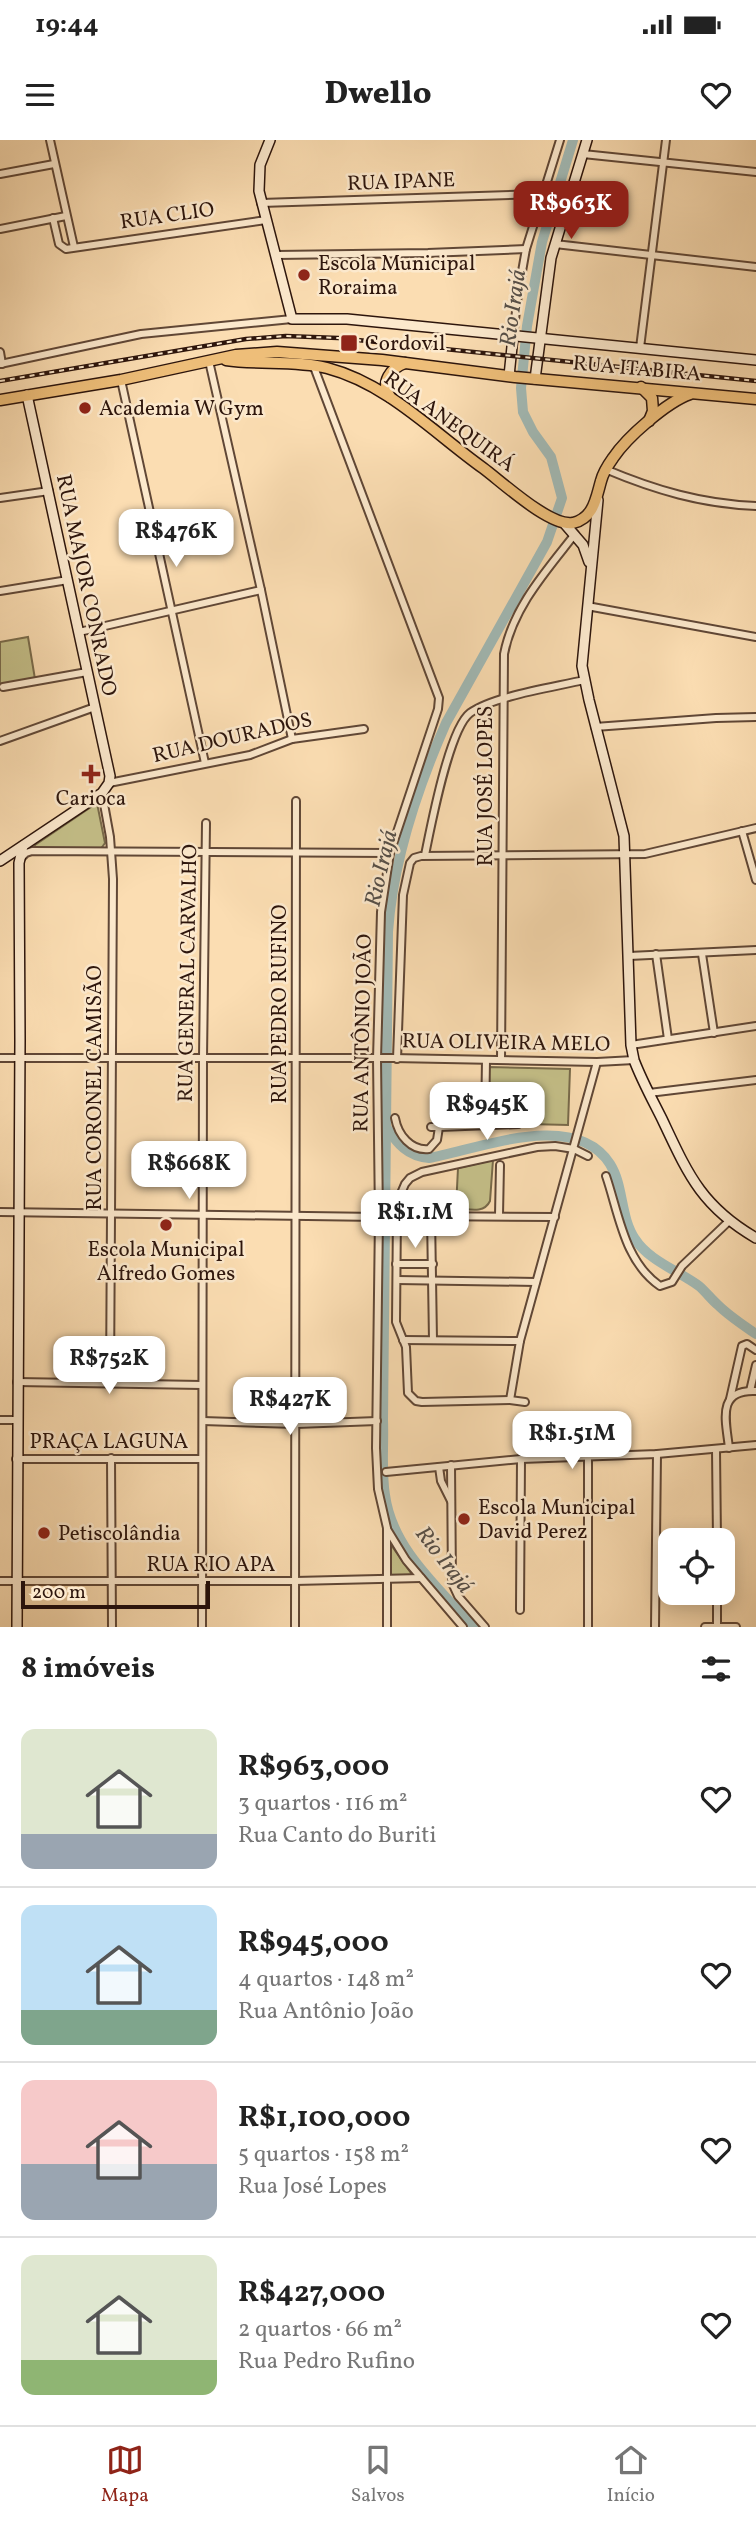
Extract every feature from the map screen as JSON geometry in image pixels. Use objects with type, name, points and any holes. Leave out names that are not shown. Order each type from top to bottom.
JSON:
[{"type":"main road","name":"RUA ITABIRA","points":[[214,360],[277,352],[756,400]]},
{"type":"main road","points":[[0,400],[121,380],[214,360]]},
{"type":"main road","name":"RUA ANEQUIRÁ","points":[[214,360],[314,366],[335,371],[390,397],[463,453],[559,520]]},
{"type":"main road","points":[[390,397],[387,379],[395,368],[405,363]]},
{"type":"main road","points":[[641,387],[652,398],[653,411],[648,422]]},
{"type":"main road","points":[[559,520],[573,523],[584,517],[598,498],[605,469],[632,436],[673,402],[694,392]]},
{"type":"street","points":[[50,140],[74,247],[66,249],[60,246],[53,218]]},
{"type":"street","points":[[270,140],[258,178],[261,203],[292,319]]},
{"type":"street","points":[[512,376],[518,294],[526,249],[560,140]]},
{"type":"street","points":[[533,378],[536,339],[555,244],[587,140]]},
{"type":"street","points":[[640,348],[666,140]]},
{"type":"street","points":[[583,154],[756,172]]},
{"type":"street","points":[[0,174],[54,164]]},
{"type":"street","name":"RUA IPANE","points":[[261,203],[542,194]]},
{"type":"street","points":[[0,229],[66,216]]},
{"type":"street","name":"RUA CLIO","points":[[74,247],[266,220]]},
{"type":"street","points":[[555,244],[756,267]]},
{"type":"street","points":[[276,255],[526,249]]},
{"type":"street","points":[[0,352],[1,364],[141,334],[292,319],[347,319],[756,360]]},
{"type":"street","points":[[214,360],[292,739]]},
{"type":"street","name":"RUA ANTÔNIO JOÃO","points":[[314,366],[439,698],[438,709],[390,853],[381,912],[377,1422],[378,1489],[387,1528],[387,1627]]},
{"type":"street","points":[[321,384],[325,376],[335,371]]},
{"type":"street","points":[[121,380],[205,763]]},
{"type":"street","name":"RUA MAJOR CONRADO","points":[[27,395],[110,769],[109,783]]},
{"type":"street","points":[[605,469],[675,495],[726,505],[756,506]]},
{"type":"street","points":[[0,498],[49,491]]},
{"type":"street","points":[[598,498],[582,652],[584,680],[619,815],[626,855],[631,1045],[634,1060],[690,1175],[710,1204],[728,1222],[756,1238]]},
{"type":"street","points":[[559,520],[575,534],[587,553],[590,572]]},
{"type":"street","name":"RUA JOSÉ LOPES","points":[[501,1060],[504,654],[509,634],[540,578],[575,534]]},
{"type":"street","points":[[0,591],[68,580]]},
{"type":"street","points":[[79,632],[261,590]]},
{"type":"street","points":[[587,606],[756,637]]},
{"type":"street","points":[[3,687],[87,673]]},
{"type":"street","points":[[584,680],[503,699],[475,709],[460,726],[440,788],[425,855],[626,855],[656,852],[756,828]]},
{"type":"street","points":[[0,741],[95,707]]},
{"type":"street","points":[[595,727],[756,717]]},
{"type":"street","name":"RUA DOURADOS","points":[[109,783],[257,753],[292,739],[364,729]]},
{"type":"street","points":[[4,859],[27,848],[102,793],[109,783]]},
{"type":"street","name":"RUA CORONEL CAMISÃO","points":[[102,793],[112,853],[110,1383]]},
{"type":"street","name":"RUA PEDRO RUFINO","points":[[295,1627],[296,801]]},
{"type":"street","name":"RUA GENERAL CARVALHO","points":[[202,1627],[206,823]]},
{"type":"street","points":[[742,831],[756,880]]},
{"type":"street","points":[[27,848],[112,853],[390,853]]},
{"type":"street","points":[[17,1627],[19,862],[27,848]]},
{"type":"street","name":"RUA ANTÔNIO JOÃO","points":[[395,1059],[401,924],[406,878],[414,858],[425,855]]},
{"type":"street","points":[[4,859],[19,862]]},
{"type":"street","points":[[629,956],[756,950]]},
{"type":"street","points":[[656,954],[667,1039]]},
{"type":"street","points":[[702,954],[714,1033]]},
{"type":"street","points":[[631,1045],[756,1026]]},
{"type":"street","name":"RUA OLIVEIRA MELO","points":[[0,1058],[113,1056],[597,1062],[634,1060]]},
{"type":"street","points":[[486,1060],[485,1124],[518,1124]]},
{"type":"street","points":[[510,1400],[520,1341],[597,1062]]},
{"type":"street","points":[[649,1093],[756,1080]]},
{"type":"street","name":"RUA ANTÔNIO JOÃO","points":[[395,1118],[404,1138],[419,1149],[429,1149],[435,1143],[435,1127],[485,1124]]},
{"type":"street","points":[[525,1402],[422,1402],[416,1401],[408,1393],[406,1347],[396,1322],[396,1264],[401,1198],[410,1178],[422,1172],[537,1147],[574,1146],[588,1156]]},
{"type":"street","points":[[499,1215],[500,1165]]},
{"type":"street","points":[[606,1176],[629,1248],[653,1282],[660,1286],[672,1282],[682,1266],[728,1222]]},
{"type":"street","points":[[401,1198],[446,1200]]},
{"type":"street","points":[[401,1198],[403,1207],[412,1215],[555,1217]]},
{"type":"street","points":[[0,1212],[379,1217]]},
{"type":"street","points":[[431,1216],[433,1340]]},
{"type":"street","points":[[396,1264],[433,1264]]},
{"type":"street","points":[[397,1280],[536,1282]]},
{"type":"street","points":[[403,1340],[520,1341]]},
{"type":"street","points":[[729,1448],[724,1414],[730,1401],[742,1346],[747,1344],[756,1350]]},
{"type":"street","points":[[730,1401],[737,1393],[753,1391],[756,1365]]},
{"type":"street","points":[[17,1382],[202,1385]]},
{"type":"street","points":[[0,1420],[16,1420]]},
{"type":"street","points":[[203,1421],[296,1424],[377,1422]]},
{"type":"street","points":[[386,1472],[521,1459],[657,1454],[756,1445]]},
{"type":"street","points":[[716,1450],[717,1528]]},
{"type":"street","points":[[655,1627],[657,1454]]},
{"type":"street","points":[[588,1456],[588,1627]]},
{"type":"street","points":[[111,1458],[111,1627]]},
{"type":"street","name":"PRAÇA LAGUNA","points":[[16,1459],[202,1459]]},
{"type":"street","points":[[520,1610],[521,1459]]},
{"type":"street","points":[[451,1465],[451,1565],[454,1588],[485,1627]]},
{"type":"street","points":[[439,1467],[441,1481],[452,1503]]},
{"type":"street","points":[[387,1528],[402,1554],[463,1627]]},
{"type":"street","name":"RUA RIO APA","points":[[0,1581],[295,1581],[421,1578]]},
{"type":"street","points":[[717,1605],[717,1627]]},
{"type":"street","points":[[705,1627],[736,1627]]},
{"type":"shaded area","points":[[28,637],[35,679],[0,685],[0,642]]},
{"type":"shaded area","points":[[97,803],[105,843],[100,850],[35,849],[35,845]]},
{"type":"shaded area","points":[[489,1067],[570,1069],[568,1125],[487,1123]]},
{"type":"shaded area","points":[[493,1160],[490,1201],[487,1205],[476,1210],[456,1208],[458,1168]]},
{"type":"shaded area","points":[[389,1542],[413,1576],[389,1577]]},
{"type":"waterway","name":"Rio Irajá","points":[[473,1627],[407,1550],[389,1515],[385,1495],[383,1420],[388,932],[401,852],[416,799],[435,748],[446,723],[547,542],[562,498],[551,457],[523,412],[521,388],[527,326],[542,242],[573,140]]},
{"type":"waterway","points":[[386,1127],[404,1148],[415,1155],[429,1158],[525,1137],[574,1139],[594,1148],[610,1164],[618,1182],[630,1230],[641,1247],[656,1260],[699,1286],[715,1303],[756,1334]]},
{"type":"railway","points":[[0,381],[246,339],[286,336],[338,338],[756,381]]},
{"type":"place","name":"Escola Municipal Roraima","points":[[304,275]]},
{"type":"place","name":"Cordovil","points":[[349,343]]},
{"type":"place","name":"Academia W Gym","points":[[85,408]]},
{"type":"place","name":"Carioca","points":[[91,774]]},
{"type":"place","name":"Escola Municipal Alfredo Gomes","points":[[166,1225]]},
{"type":"place","name":"Escola Municipal David Perez","points":[[464,1519]]},
{"type":"place","name":"Petiscolândia","points":[[44,1533]]}]
